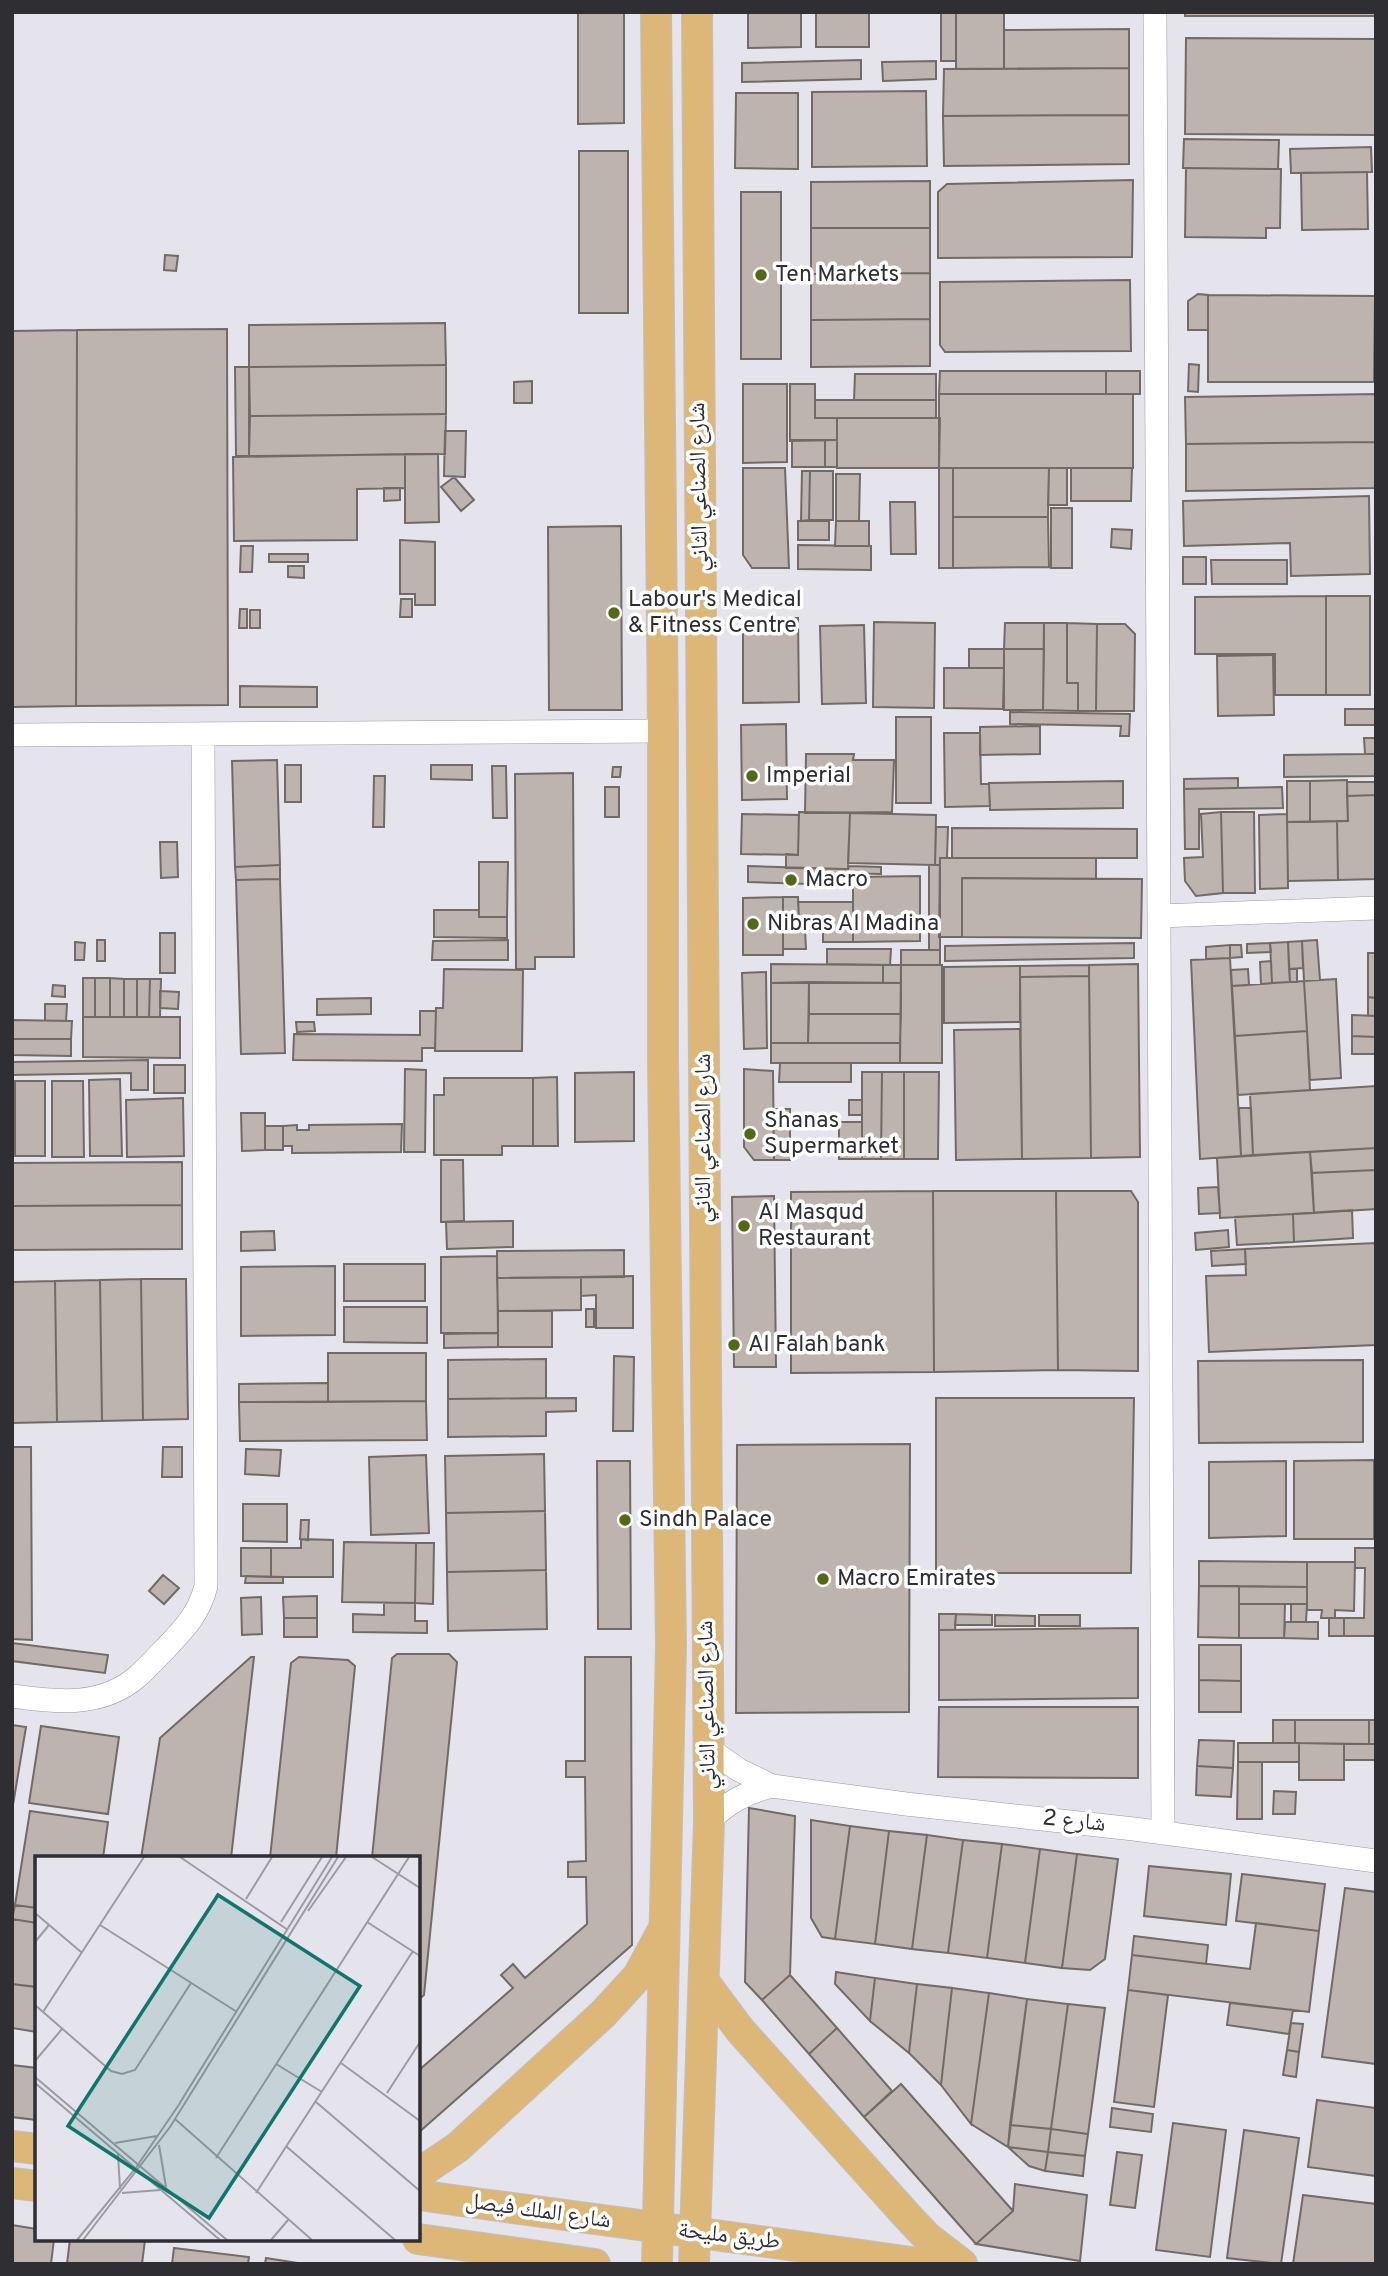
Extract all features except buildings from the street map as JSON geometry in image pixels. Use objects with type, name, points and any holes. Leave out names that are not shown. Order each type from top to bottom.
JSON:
[{"type":"main road","name":"شارع الصناعي الثاني","points":[[656,12],[663,731],[663,1061],[671,1646],[657,2264]]},
{"type":"main road","name":"شارع الصناعي الثاني","points":[[694,2264],[709,1821],[697,12]]},
{"type":"main road","points":[[420,2174],[458,2147],[621,1996],[638,1976],[666,1924]]},
{"type":"main road","points":[[705,1983],[740,2030],[909,2218],[962,2264]]},
{"type":"main road","points":[[12,2146],[35,2149]]},
{"type":"main road","points":[[12,2183],[35,2186]]},
{"type":"main road","name":"شارع الملك فيصل","points":[[420,2195],[659,2228]]},
{"type":"main road","name":"طريق مليحة","points":[[659,2228],[924,2264]]},
{"type":"main road","name":"شارع الملك فيصل","points":[[420,2240],[476,2255],[595,2264]]},
{"type":"street","points":[[1155,12],[1163,1833]]},
{"type":"street","points":[[12,735],[663,731]]},
{"type":"street","points":[[12,1696],[70,1702],[87,1700],[121,1687],[136,1678],[188,1625],[197,1613],[206,1586],[203,734]]},
{"type":"street","points":[[1159,916],[1376,908]]},
{"type":"street","name":"شارع 2","points":[[709,1749],[739,1770],[772,1786],[1376,1861]]},
{"type":"street","name":"شارع 2","points":[[709,1821],[742,1795],[772,1786]]},
{"type":"place","name":"Ten Markets","points":[[761,275]]},
{"type":"place","name":"Labour's Medical & Fitness Centre","points":[[614,613]]},
{"type":"place","name":"Imperial","points":[[752,776]]},
{"type":"place","name":"Macro","points":[[791,880]]},
{"type":"place","name":"Nibras Al Madina","points":[[753,924]]},
{"type":"place","name":"Shanas Supermarket","points":[[750,1134]]},
{"type":"place","name":"Al Masqud Restaurant","points":[[744,1226]]},
{"type":"place","name":"Al Falah bank","points":[[734,1345]]},
{"type":"place","name":"Sindh Palace","points":[[625,1520]]},
{"type":"place","name":"Macro Emirates","points":[[823,1579]]}]
